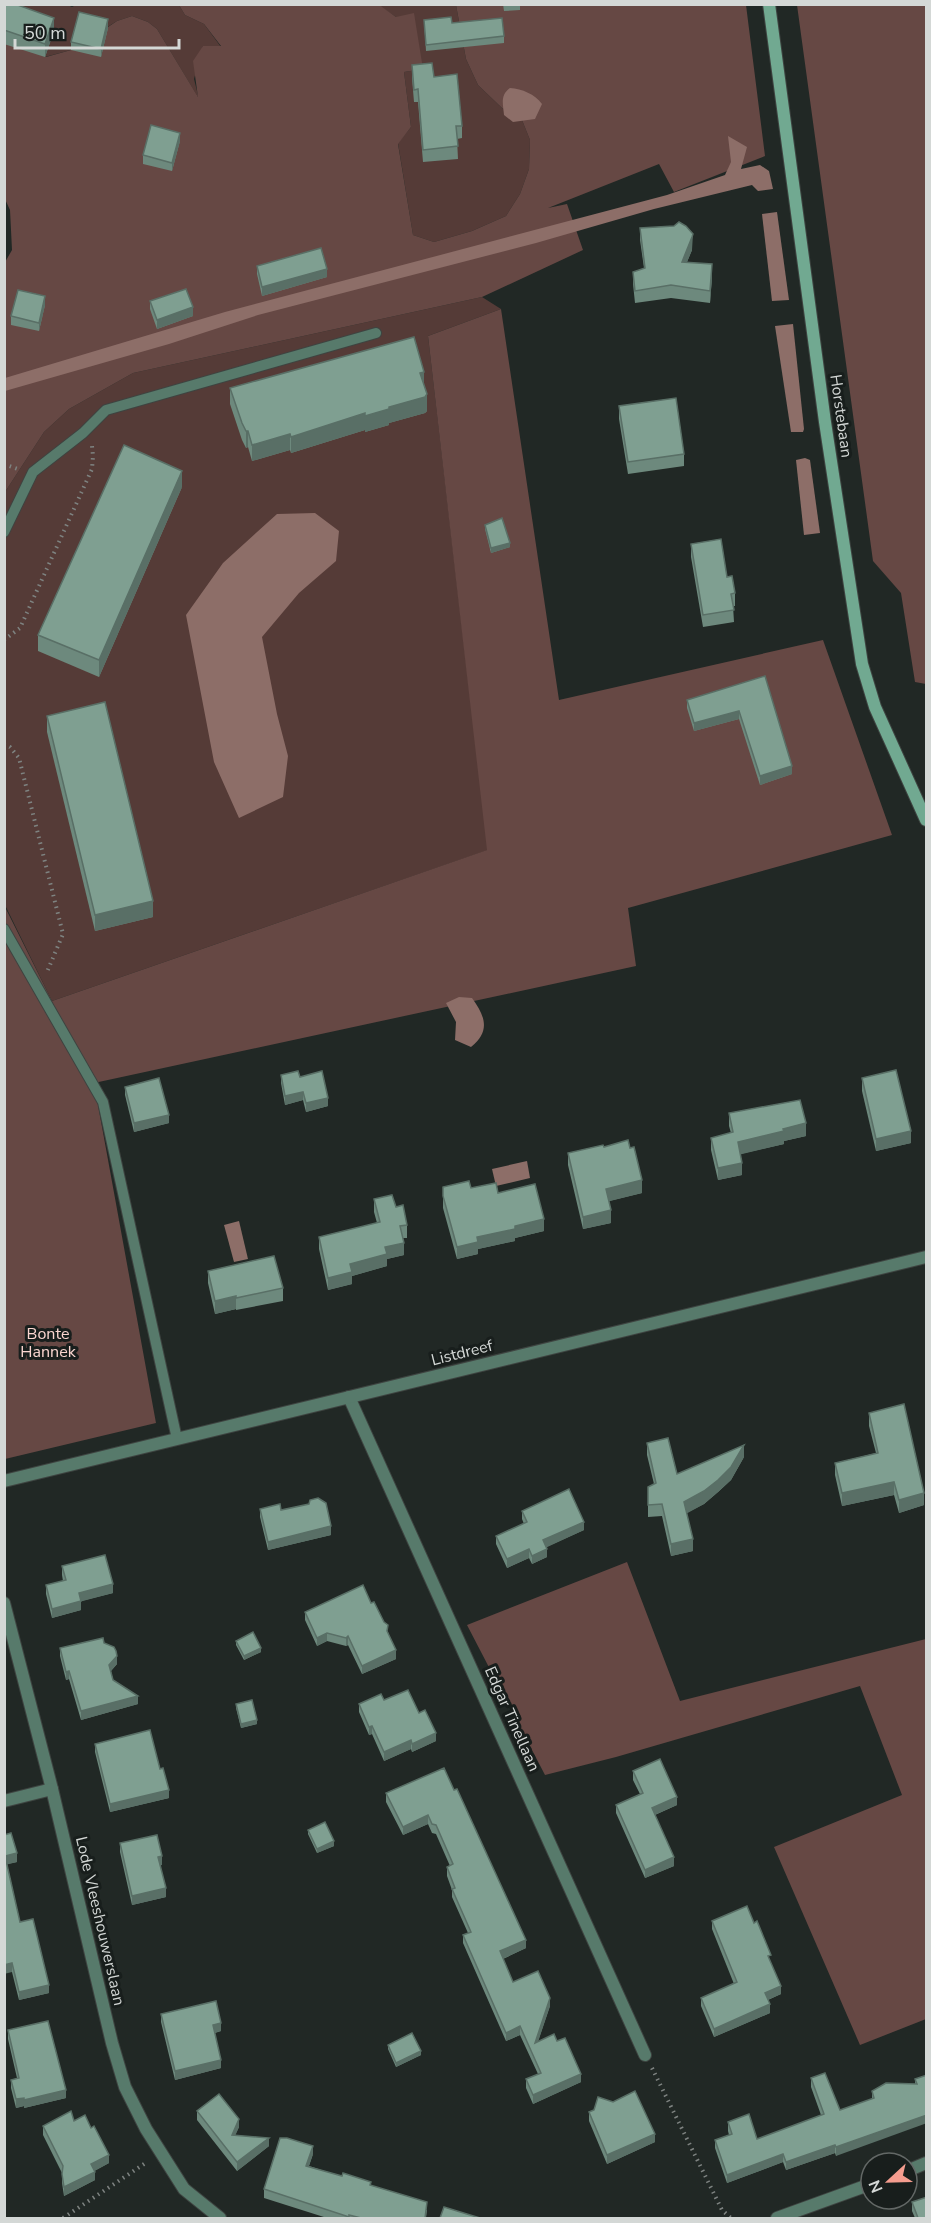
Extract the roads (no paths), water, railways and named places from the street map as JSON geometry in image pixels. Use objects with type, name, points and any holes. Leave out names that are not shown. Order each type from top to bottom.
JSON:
[{"type":"street","name":"Horstebaan","points":[[769,4],[825,422],[862,664],[875,707],[927,820]]},
{"type":"street","name":"Listdreef","points":[[4,1481],[927,1257]]},
{"type":"street","name":"Edgar Tinellaan","points":[[349,1397],[645,2055]]},
{"type":"street","name":"Lode Vleeshouwerslaan","points":[[4,1603],[52,1789],[112,2043],[125,2087],[146,2129],[184,2189],[220,2218]]},
{"type":"street","points":[[4,1801],[52,1789]]},
{"type":"street","points":[[777,2218],[859,2188]]},
{"type":"lane","points":[[4,532],[33,472],[83,433],[106,410],[376,333]]},
{"type":"lane","points":[[4,929],[103,1102],[177,1438]]},
{"type":"park label","name":"Bonte Hannek","points":[[48,1343]]}]
